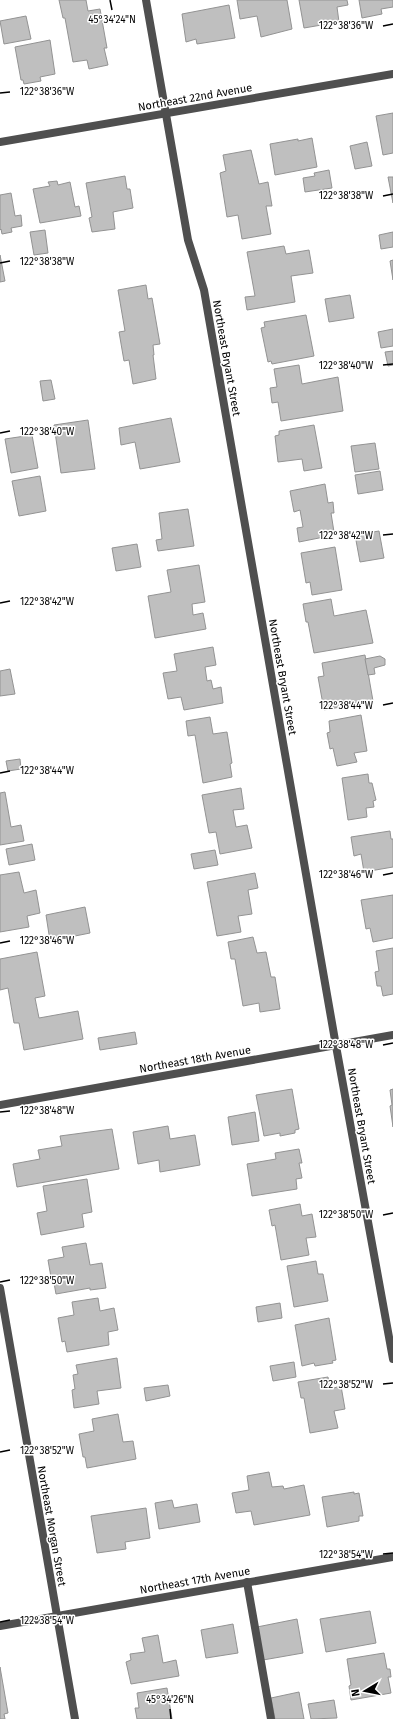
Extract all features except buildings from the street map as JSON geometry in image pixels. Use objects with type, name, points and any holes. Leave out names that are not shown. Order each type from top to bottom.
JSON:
[{"type":"street","name":"Northeast Bryant Street","points":[[146,0],[188,240],[204,290],[336,1046],[393,1359]]},
{"type":"street","name":"Northeast 22nd Avenue","points":[[0,142],[393,74]]},
{"type":"street","name":"Northeast 18th Avenue","points":[[0,1105],[393,1036]]},
{"type":"street","name":"Northeast Morgan Street","points":[[0,1288],[75,1719]]},
{"type":"street","name":"Northeast 17th Avenue","points":[[0,1626],[393,1557]]},
{"type":"street","points":[[247,1582],[271,1719]]}]
